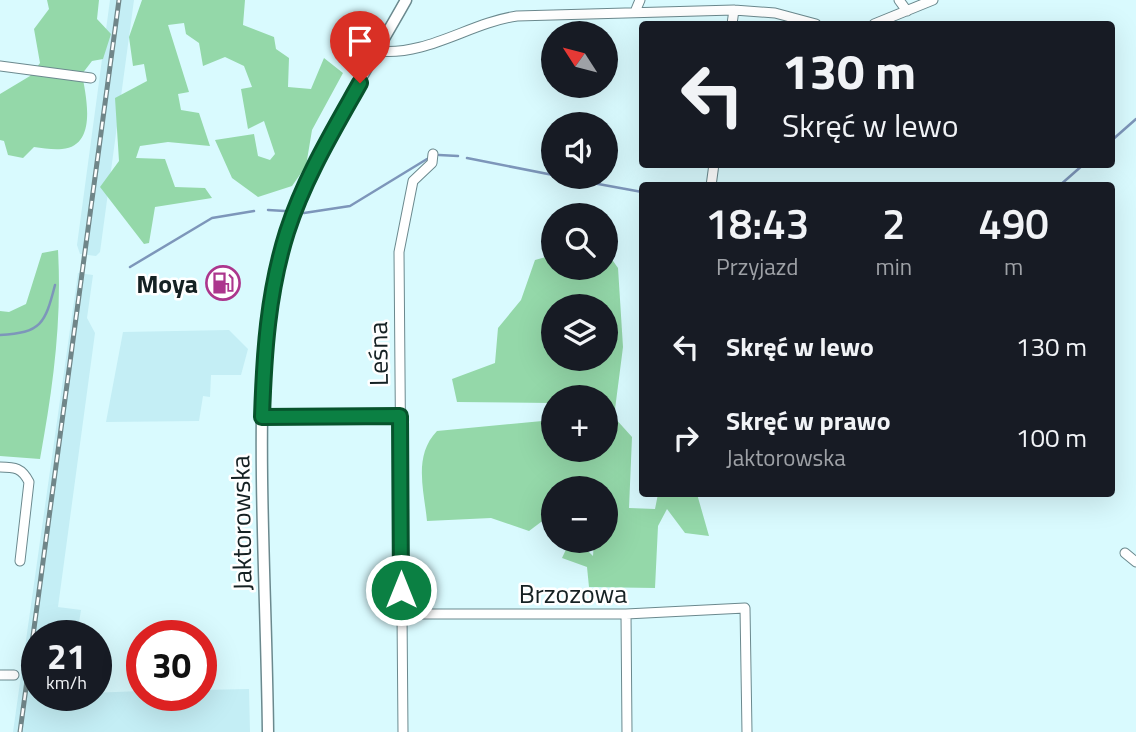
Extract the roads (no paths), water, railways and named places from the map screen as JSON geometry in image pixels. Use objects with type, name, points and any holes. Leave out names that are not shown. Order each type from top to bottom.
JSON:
[{"type":"main road","name":"Jaktorowska","points":[[268,732],[262,417],[268,320],[287,232],[311,172],[406,0]]},
{"type":"street","points":[[635,12],[640,0]]},
{"type":"street","points":[[899,0],[907,11]]},
{"type":"street","points":[[882,21],[933,0]]},
{"type":"street","points":[[378,51],[397,52],[420,47],[509,17],[734,10],[775,13],[805,21]]},
{"type":"street","points":[[732,21],[734,10]]},
{"type":"street","points":[[0,66],[91,78]]},
{"type":"street","name":"Leśna","points":[[403,732],[399,252],[413,181],[432,163],[433,155]]},
{"type":"street","points":[[262,417],[400,416]]},
{"type":"street","points":[[0,467],[14,467],[24,471],[29,482],[20,561]]},
{"type":"street","points":[[1125,553],[1136,562]]},
{"type":"street","name":"Brzozowa","points":[[401,614],[626,614],[745,608],[747,732]]},
{"type":"street","points":[[626,614],[627,732]]},
{"type":"street","points":[[0,675],[14,675]]},
{"type":"waterway","points":[[1115,137],[1136,119]]},
{"type":"waterway","points":[[439,155],[458,156]]},
{"type":"waterway","points":[[467,158],[541,173]]},
{"type":"waterway","points":[[304,213],[350,206],[427,159]]},
{"type":"waterway","points":[[1064,182],[1079,168]]},
{"type":"waterway","points":[[618,188],[639,191]]},
{"type":"waterway","points":[[268,210],[285,211]]},
{"type":"waterway","points":[[130,267],[212,218],[254,211]]},
{"type":"waterway","points":[[0,335],[24,332],[39,324],[48,309],[55,285]]},
{"type":"railway","points":[[20,732],[119,0]]},
{"type":"place","name":"Moya","points":[[223,283]]}]
